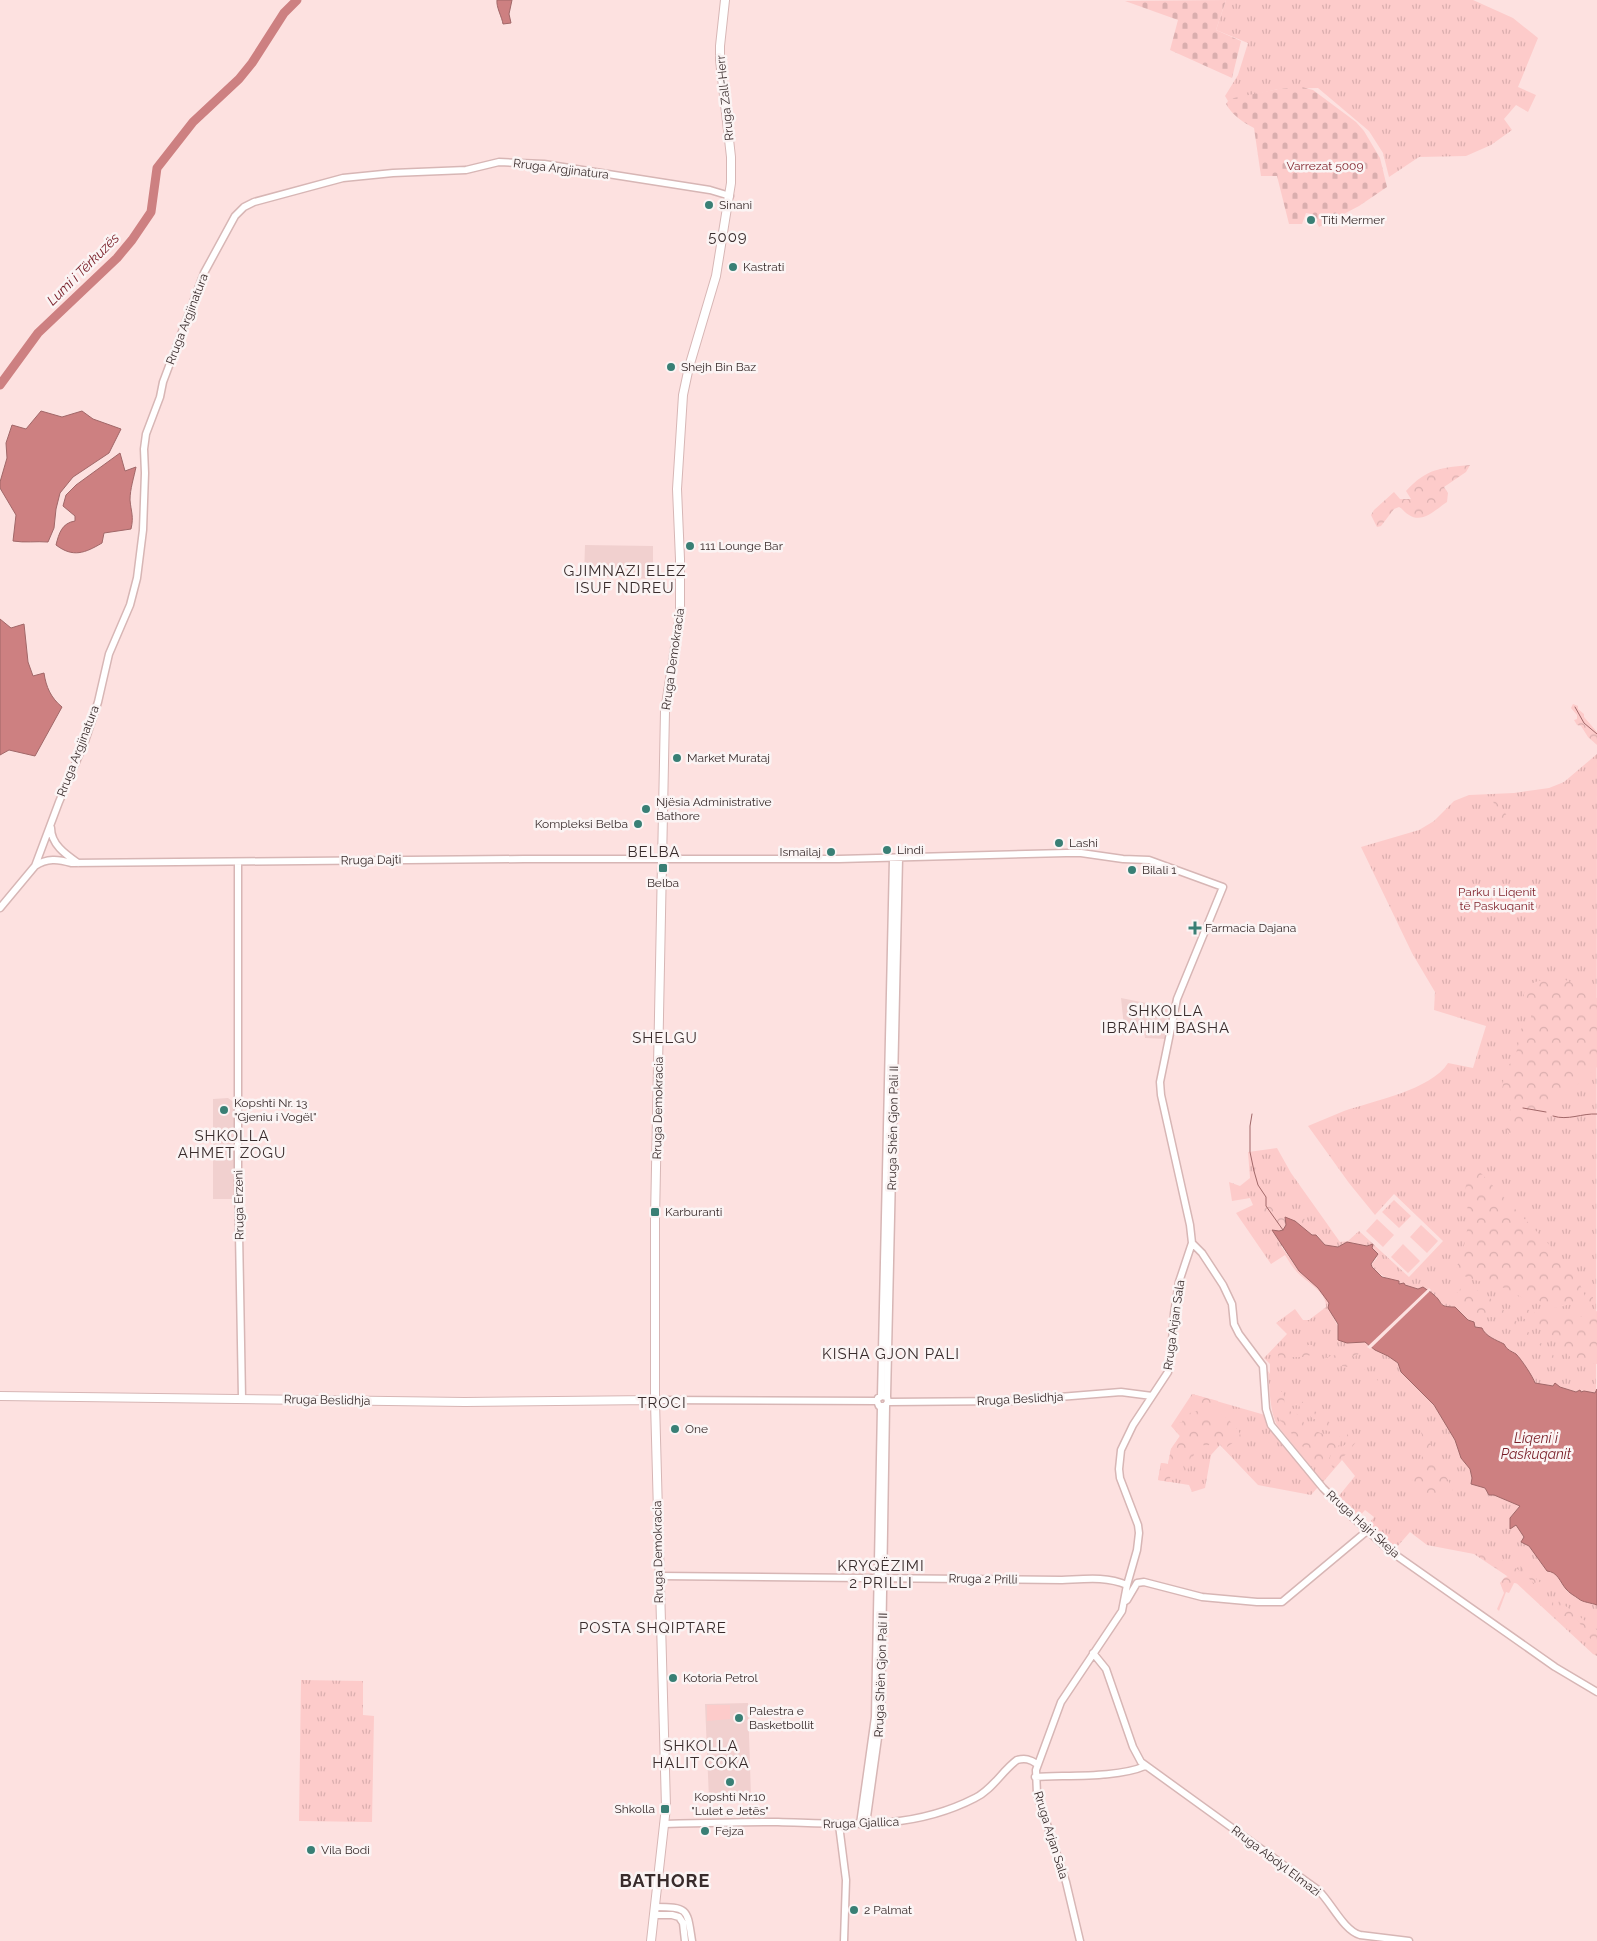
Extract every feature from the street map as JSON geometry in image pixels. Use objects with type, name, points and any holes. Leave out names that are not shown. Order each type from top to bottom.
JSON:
[{"type":"main road","name":"Rruga Zall-Herr","points":[[724,0],[720,53],[731,157],[730,196]]},
{"type":"main road","name":"Rruga Demokracia","points":[[652,1941],[666,1787],[655,1400],[655,1219],[665,711],[678,636],[681,602],[677,489],[682,404],[689,366],[716,276],[730,196]]},
{"type":"main road","name":"Rruga Beslidhja","points":[[0,1396],[465,1402],[655,1400]]},
{"type":"street","name":"Rruga Argjinatura","points":[[35,866],[85,741],[98,702],[109,654],[134,591],[143,530],[144,449],[148,425],[160,397],[163,382],[199,283],[240,210],[254,202],[343,178],[393,173],[466,170],[499,162],[544,164],[710,190],[730,196]]},
{"type":"street","points":[[0,908],[35,866],[58,856],[57,845],[51,834],[51,826]]},
{"type":"street","points":[[51,860],[42,853],[42,848],[49,842],[57,845],[78,863]]},
{"type":"street","name":"Rruga Dajti","points":[[51,860],[78,863],[524,859],[663,860],[896,858],[1082,853],[1122,859],[1149,860],[1223,887]]},
{"type":"street","name":"Rruga Shën Gjon Pali II","points":[[863,1824],[880,1732],[882,1302],[896,858]]},
{"type":"street","name":"Rruga Erzeni","points":[[238,862],[238,1178],[242,1398]]},
{"type":"street","name":"Rruga Arjan Sala","points":[[1080,1941],[1066,1882],[1037,1794],[1035,1777],[1038,1764],[1062,1702],[1122,1611],[1137,1550],[1138,1526],[1120,1478],[1121,1450],[1128,1434],[1165,1377],[1170,1364],[1179,1282],[1192,1243],[1190,1225],[1161,1095],[1160,1082],[1177,999],[1223,887]]},
{"type":"street","name":"Rruga Hajri Skeja","points":[[1192,1243],[1223,1285],[1232,1304],[1234,1324],[1238,1334],[1263,1366],[1266,1409],[1271,1425],[1323,1488],[1390,1551],[1555,1667],[1597,1692]]},
{"type":"street","name":"Rruga Hajri Skeja","points":[[1189,1252],[1195,1253],[1207,1261]]},
{"type":"street","name":"Rruga Beslidhja","points":[[655,1400],[1011,1401],[1121,1392],[1152,1396]]},
{"type":"street","points":[[1124,1602],[1137,1583],[1144,1582],[1211,1598],[1282,1602],[1367,1531]]},
{"type":"street","name":"Rruga 2 Prilli","points":[[659,1576],[1062,1580],[1101,1578],[1127,1585]]},
{"type":"street","points":[[1035,1777],[1114,1772],[1138,1769],[1145,1766],[1137,1757],[1106,1669],[1093,1653]]},
{"type":"street","name":"Rruga Gjallica","points":[[664,1824],[754,1822],[839,1825],[900,1822],[940,1812],[976,1798],[999,1779],[1017,1760],[1025,1758],[1038,1764]]},
{"type":"street","name":"Rruga Abdyl Elmazi","points":[[1145,1766],[1318,1890],[1353,1932],[1409,1941]]},
{"type":"street","points":[[839,1825],[846,1880],[844,1941]]},
{"type":"street","points":[[672,1915],[673,1908]]},
{"type":"street","points":[[655,1911],[673,1908],[681,1909],[686,1914],[692,1941]]},
{"type":"street","points":[[655,1911],[679,1917],[686,1941]]},
{"type":"shaded area","points":[[585,545],[653,546],[653,579],[584,576]]},
{"type":"shaded area","points":[[1121,998],[1171,1008],[1166,1039],[1145,1038],[1144,1030],[1124,1027]]},
{"type":"shaded area","points":[[228,1098],[235,1103],[236,1199],[213,1199],[213,1099]]},
{"type":"shaded area","points":[[748,1703],[751,1797],[709,1799],[705,1704]]},
{"type":"green space","points":[[1226,0],[1473,0],[1513,18],[1538,38],[1518,87],[1536,95],[1528,112],[1516,105],[1504,119],[1512,130],[1491,145],[1466,156],[1419,157],[1389,177],[1383,153],[1369,131],[1318,88],[1278,89],[1228,101],[1225,96],[1238,75],[1248,43],[1216,30]]},
{"type":"green space","points":[[1226,0],[1216,30],[1241,41],[1232,78],[1170,50],[1178,20],[1125,1]]},
{"type":"green space","name":"Varrezat 5009","points":[[1302,87],[1313,90],[1356,122],[1364,131],[1380,158],[1387,187],[1359,206],[1319,227],[1312,214],[1306,213],[1302,224],[1289,224],[1277,176],[1261,176],[1254,128],[1235,115],[1226,104],[1234,98],[1278,89]]},
{"type":"green space","points":[[1470,465],[1466,472],[1444,487],[1448,493],[1447,502],[1434,512],[1419,518],[1408,514],[1399,507],[1394,509],[1381,526],[1377,527],[1371,515],[1394,492],[1400,499],[1411,499],[1406,491],[1428,473],[1443,468]]},
{"type":"green space","points":[[1573,704],[1578,706],[1578,709],[1597,732],[1597,745],[1574,720],[1577,719],[1577,715],[1571,708]]},
{"type":"green space","name":"Parku i Liqenit të Paskuqanit","points":[[1597,754],[1595,1393],[1581,1392],[1579,1390],[1576,1392],[1555,1385],[1543,1386],[1535,1383],[1514,1353],[1504,1344],[1475,1327],[1474,1322],[1468,1320],[1455,1307],[1447,1307],[1418,1289],[1399,1284],[1398,1281],[1379,1273],[1371,1265],[1377,1258],[1367,1246],[1347,1242],[1338,1247],[1325,1245],[1317,1235],[1312,1235],[1303,1228],[1281,1246],[1299,1271],[1318,1288],[1330,1303],[1333,1317],[1347,1343],[1365,1342],[1398,1363],[1401,1372],[1434,1405],[1455,1440],[1461,1458],[1470,1469],[1471,1484],[1485,1488],[1489,1495],[1494,1495],[1520,1506],[1510,1518],[1510,1525],[1516,1525],[1543,1566],[1559,1577],[1567,1591],[1580,1600],[1597,1605],[1597,1656],[1513,1580],[1474,1554],[1427,1545],[1410,1532],[1396,1548],[1368,1525],[1374,1517],[1365,1510],[1358,1518],[1338,1497],[1355,1476],[1342,1460],[1323,1482],[1277,1425],[1270,1399],[1268,1371],[1270,1374],[1270,1364],[1264,1358],[1287,1334],[1276,1323],[1295,1309],[1303,1320],[1309,1320],[1326,1307],[1320,1292],[1295,1270],[1285,1255],[1271,1264],[1236,1213],[1253,1205],[1250,1198],[1232,1201],[1229,1182],[1240,1186],[1250,1178],[1248,1152],[1277,1148],[1291,1173],[1340,1242],[1348,1241],[1359,1231],[1409,1277],[1443,1241],[1394,1194],[1375,1215],[1349,1183],[1308,1126],[1344,1111],[1385,1099],[1415,1087],[1440,1072],[1448,1063],[1473,1068],[1486,1026],[1434,1010],[1435,992],[1412,953],[1361,847],[1419,830],[1434,821],[1454,801],[1469,795],[1514,793],[1549,788],[1564,782]]},
{"type":"green space","points":[[1496,797],[1510,820],[1502,825],[1495,811],[1493,799]]},
{"type":"green space","points":[[1559,977],[1592,992],[1594,997],[1597,998],[1597,1067],[1546,1112],[1515,1136],[1509,1134],[1503,1118],[1511,1109],[1511,1101],[1502,1091],[1505,1067],[1514,1061],[1520,1038],[1520,1030],[1531,1017],[1531,1012],[1524,996],[1525,991],[1532,983]]},
{"type":"green space","points":[[1475,1167],[1558,1254],[1579,1282],[1585,1296],[1593,1297],[1592,1302],[1580,1305],[1572,1303],[1547,1308],[1539,1301],[1533,1303],[1500,1286],[1474,1280],[1457,1273],[1468,1223],[1467,1179]]},
{"type":"green space","points":[[1263,1197],[1271,1198],[1274,1206],[1285,1210],[1287,1214],[1303,1213],[1306,1226],[1303,1228],[1295,1221],[1285,1218],[1286,1225],[1283,1230],[1272,1230],[1266,1218],[1259,1215],[1260,1209],[1257,1208],[1259,1203],[1264,1200]]},
{"type":"green space","points":[[1394,1200],[1411,1216],[1399,1228],[1382,1212]]},
{"type":"green space","points":[[1377,1219],[1394,1235],[1383,1247],[1366,1231]]},
{"type":"green space","points":[[1421,1225],[1438,1241],[1427,1253],[1410,1237]]},
{"type":"green space","points":[[1403,1244],[1420,1261],[1408,1273],[1391,1257]]},
{"type":"green space","points":[[1468,1285],[1473,1289],[1483,1292],[1564,1366],[1561,1367],[1550,1359],[1542,1347],[1507,1318],[1475,1315],[1457,1301],[1456,1294],[1462,1287]]},
{"type":"green space","points":[[1502,1297],[1535,1313],[1544,1315],[1586,1316],[1597,1311],[1597,1364],[1575,1363],[1559,1340],[1528,1322],[1503,1301]]},
{"type":"green space","points":[[1357,1344],[1361,1345],[1364,1349],[1353,1357],[1343,1360],[1337,1358],[1320,1361],[1346,1352]]},
{"type":"green space","points":[[1308,1345],[1313,1345],[1310,1355],[1307,1357],[1293,1357],[1278,1363],[1278,1350],[1283,1350],[1286,1346],[1294,1349],[1298,1347],[1303,1349]]},
{"type":"green space","points":[[1358,1364],[1386,1386],[1373,1379],[1369,1380],[1365,1374],[1362,1376],[1357,1368],[1349,1366],[1343,1368],[1342,1365]]},
{"type":"green space","points":[[1276,1389],[1283,1394],[1284,1404],[1291,1412],[1300,1415],[1306,1425],[1320,1433],[1336,1434],[1341,1438],[1340,1444],[1331,1454],[1327,1464],[1320,1467],[1281,1421],[1273,1401]]},
{"type":"green space","points":[[1192,1394],[1265,1415],[1318,1487],[1311,1495],[1258,1485],[1220,1445],[1211,1455],[1205,1488],[1192,1492],[1189,1485],[1158,1480],[1161,1463],[1168,1464],[1171,1449],[1180,1436],[1171,1426]]},
{"type":"green space","points":[[1192,1394],[1218,1401],[1218,1405],[1212,1414],[1209,1414],[1210,1417],[1222,1414],[1239,1431],[1241,1437],[1224,1449],[1215,1438],[1207,1447],[1204,1446],[1202,1441],[1200,1442],[1199,1445],[1197,1444],[1192,1458],[1191,1456],[1187,1472],[1184,1474],[1183,1464],[1171,1466],[1172,1471],[1169,1482],[1158,1480],[1161,1463],[1168,1464],[1171,1449],[1180,1436],[1174,1429],[1179,1427],[1179,1423],[1187,1415],[1200,1410],[1200,1401],[1194,1401]]},
{"type":"green space","points":[[1292,1394],[1328,1421],[1335,1429],[1331,1432],[1318,1428],[1316,1420],[1311,1417],[1311,1414],[1302,1413],[1299,1405],[1289,1406],[1286,1403],[1287,1399]]},
{"type":"green space","points":[[1418,1425],[1423,1429],[1453,1490],[1444,1492],[1438,1504],[1431,1506],[1427,1504],[1427,1501],[1417,1496],[1411,1482],[1415,1476],[1416,1466],[1424,1454],[1426,1445]]},
{"type":"green space","points":[[1349,1433],[1358,1437],[1357,1441],[1333,1469],[1331,1464],[1334,1461],[1332,1457],[1337,1457],[1340,1448],[1349,1442],[1347,1435]]},
{"type":"green space","points":[[1481,1548],[1519,1570],[1518,1576],[1524,1580],[1522,1584],[1514,1583],[1509,1593],[1506,1592],[1499,1611],[1497,1609],[1504,1593],[1500,1583],[1508,1576],[1477,1555]]},
{"type":"green space","points":[[1513,1551],[1544,1586],[1543,1588],[1539,1588],[1523,1573]]},
{"type":"green space","points":[[1526,1590],[1535,1590],[1542,1600],[1553,1602],[1555,1616],[1549,1612],[1533,1593],[1529,1593]]},
{"type":"green space","points":[[1559,1601],[1597,1630],[1597,1644],[1592,1641],[1576,1619],[1564,1616],[1562,1611],[1559,1612],[1557,1606]]},
{"type":"green space","points":[[301,1680],[363,1681],[363,1715],[374,1716],[372,1822],[299,1821]]},
{"type":"green space","points":[[707,1705],[730,1705],[730,1719],[707,1721]]},
{"type":"water","points":[[497,0],[512,0],[509,14],[511,23],[503,24]]},
{"type":"water","points":[[41,411],[62,417],[82,411],[93,419],[121,429],[109,453],[73,477],[60,493],[54,528],[48,542],[13,541],[16,515],[0,488],[7,458],[6,443],[12,425],[26,429]]},
{"type":"water","points":[[120,453],[125,471],[136,467],[130,496],[131,529],[104,533],[102,543],[79,553],[68,552],[62,549],[56,545],[60,533],[64,526],[75,521],[75,516],[63,506],[66,495],[76,485]]},
{"type":"water","points":[[0,619],[11,628],[24,624],[28,662],[33,676],[44,673],[50,692],[62,707],[35,756],[9,750],[0,755]]},
{"type":"water","name":"Liqeni i Paskuqanit","points":[[1285,1217],[1295,1221],[1312,1235],[1316,1235],[1325,1245],[1338,1247],[1347,1242],[1367,1246],[1373,1244],[1372,1248],[1378,1254],[1371,1264],[1382,1277],[1399,1281],[1399,1284],[1404,1283],[1418,1289],[1423,1287],[1443,1305],[1455,1307],[1468,1320],[1474,1322],[1475,1327],[1482,1328],[1488,1336],[1504,1344],[1516,1354],[1527,1368],[1535,1383],[1553,1386],[1555,1383],[1560,1387],[1576,1392],[1580,1390],[1581,1392],[1595,1393],[1597,1389],[1597,1605],[1580,1600],[1569,1592],[1554,1573],[1547,1571],[1529,1546],[1521,1542],[1524,1537],[1516,1525],[1510,1529],[1510,1518],[1520,1506],[1494,1495],[1489,1495],[1485,1488],[1471,1484],[1470,1469],[1461,1458],[1455,1440],[1434,1405],[1401,1372],[1398,1363],[1365,1342],[1347,1343],[1338,1340],[1338,1324],[1328,1308],[1329,1303],[1318,1288],[1299,1271],[1272,1230],[1283,1230],[1286,1225]]},
{"type":"pier","points":[[1429,1288],[1431,1290],[1370,1349],[1367,1347]]},
{"type":"waterway","name":"Lumi i Tërkuzës","points":[[0,385],[38,333],[117,258],[132,240],[151,212],[157,168],[193,122],[239,79],[252,63],[284,13],[297,0]]},
{"type":"waterway","points":[[1575,707],[1584,723],[1597,734]]},
{"type":"waterway","points":[[1523,1108],[1546,1112]]},
{"type":"waterway","points":[[1252,1114],[1250,1152],[1254,1171],[1258,1185],[1266,1197],[1266,1206],[1283,1230]]},
{"type":"waterway","points":[[1553,1116],[1564,1118],[1597,1114]]},
{"type":"place","name":"Sinani","points":[[709,205]]},
{"type":"place","name":"Titi Mermer","points":[[1311,220]]},
{"type":"place","name":"Kastrati","points":[[733,267]]},
{"type":"place","name":"Shejh Bin Baz","points":[[671,367]]},
{"type":"place","name":"111 Lounge Bar","points":[[690,546]]},
{"type":"place","name":"Market Murataj","points":[[677,758]]},
{"type":"place","name":"Njësia Administrative Bathore","points":[[646,809]]},
{"type":"place","name":"Kompleksi Belba","points":[[638,824]]},
{"type":"place","name":"Lashi","points":[[1059,843]]},
{"type":"place","name":"Lindi","points":[[887,850]]},
{"type":"place","name":"Ismailaj","points":[[831,852]]},
{"type":"place","name":"Belba","points":[[663,868]]},
{"type":"place","name":"Bilali 1","points":[[1132,870]]},
{"type":"place","name":"Farmacia Dajana","points":[[1195,928]]},
{"type":"place","name":"Kopshti Nr. 13 \"Gjeniu i Vogël\"","points":[[224,1110]]},
{"type":"place","name":"Karburanti","points":[[655,1212]]},
{"type":"place","name":"One","points":[[675,1429]]},
{"type":"place","name":"Kotoria Petrol","points":[[673,1678]]},
{"type":"place","name":"Palestra e Basketbollit","points":[[739,1718]]},
{"type":"place","name":"Kopshti Nr.10 \"Lulet e Jetës\"","points":[[730,1782]]},
{"type":"place","name":"Shkolla","points":[[665,1809]]},
{"type":"place","name":"Fejza","points":[[705,1831]]},
{"type":"place","name":"Vila Bodi","points":[[311,1850]]},
{"type":"place","name":"2 Palmat","points":[[854,1910]]},
{"type":"district","name":"5009","points":[[728,237]]},
{"type":"district","name":"GJIMNAZI ELEZ ISUF NDREU","points":[[625,580]]},
{"type":"district","name":"BELBA","points":[[654,852]]},
{"type":"district","name":"SHKOLLA IBRAHIM BASHA","points":[[1166,1020]]},
{"type":"district","name":"SHELGU","points":[[665,1038]]},
{"type":"district","name":"SHKOLLA AHMET ZOGU","points":[[232,1144]]},
{"type":"district","name":"KISHA GJON PALI","points":[[891,1354]]},
{"type":"district","name":"TROCI","points":[[662,1403]]},
{"type":"district","name":"KRYQËZIMI 2 PRILLI","points":[[881,1574]]},
{"type":"district","name":"POSTA SHQIPTARE","points":[[653,1628]]},
{"type":"district","name":"SHKOLLA HALIT COKA","points":[[701,1754]]},
{"type":"district","name":"BATHORE","points":[[665,1881]]}]
